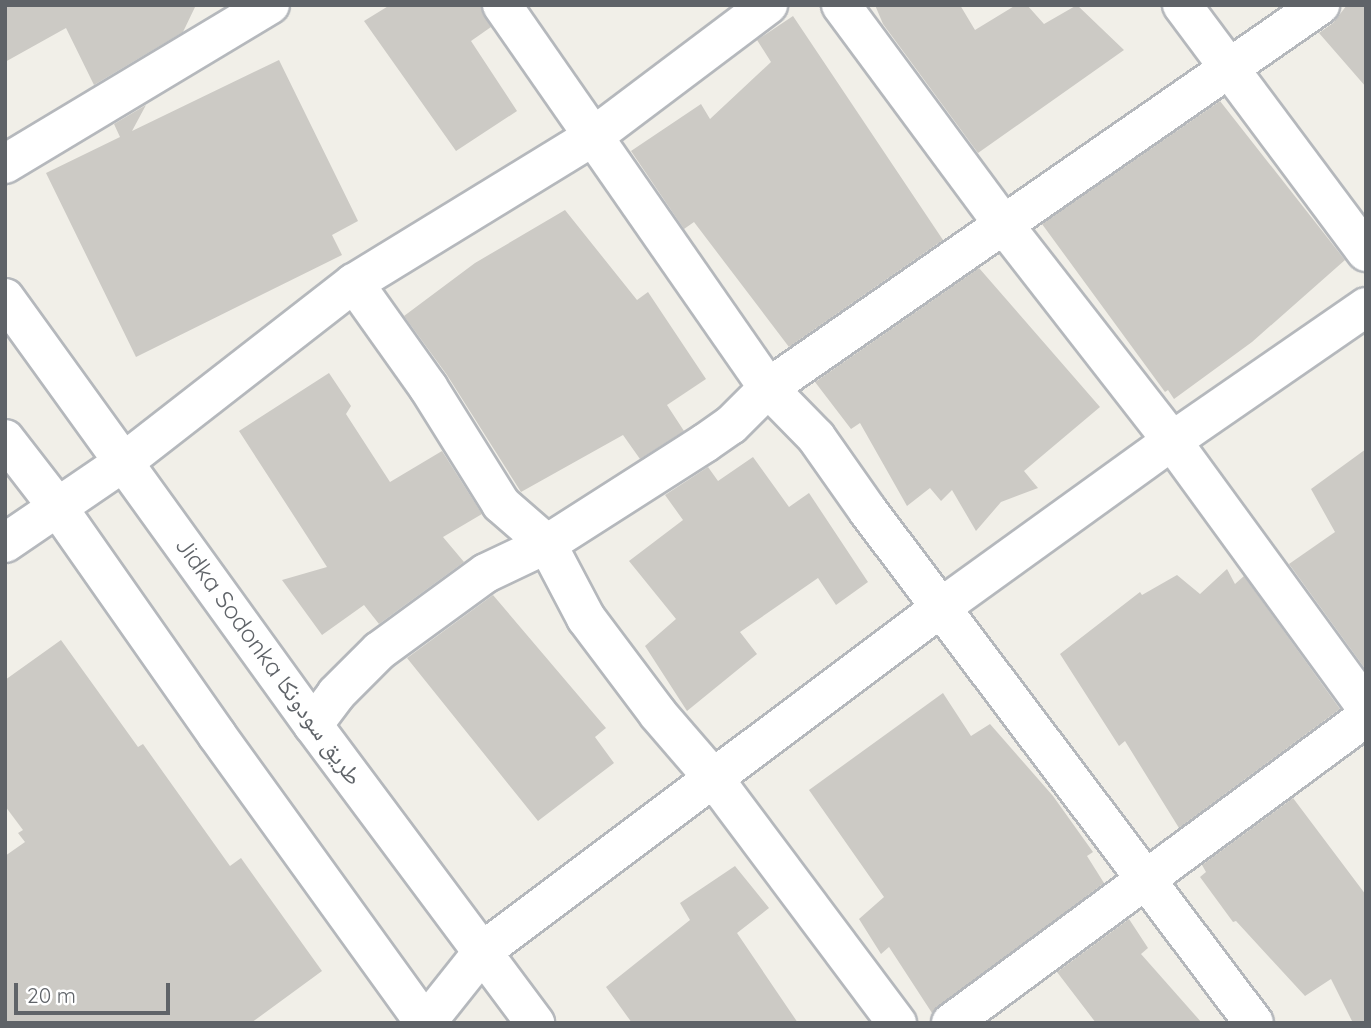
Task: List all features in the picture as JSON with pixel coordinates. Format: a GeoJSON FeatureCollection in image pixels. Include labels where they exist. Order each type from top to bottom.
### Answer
{"type":"FeatureCollection","features":[{"type":"Feature","properties":{"kind":"street"},"geometry":{"type":"LineString","coordinates":[[5,164],[270,5]]}},
{"type":"Feature","properties":{"kind":"street"},"geometry":{"type":"LineString","coordinates":[[502,5],[768,388],[816,437],[868,511],[1254,1023]]}},
{"type":"Feature","properties":{"kind":"street"},"geometry":{"type":"LineString","coordinates":[[5,543],[56,505],[125,461],[354,283],[594,136],[768,5]]}},
{"type":"Feature","properties":{"kind":"street"},"geometry":{"type":"LineString","coordinates":[[841,5],[1004,225],[1172,441],[1366,706]]}},
{"type":"Feature","properties":{"kind":"street"},"geometry":{"type":"LineString","coordinates":[[1182,5],[1366,252]]}},
{"type":"Feature","properties":{"kind":"street"},"geometry":{"type":"LineString","coordinates":[[313,725],[336,694],[379,651],[486,573],[547,544],[731,425],[768,388],[1232,69],[1320,5]]}},
{"type":"Feature","properties":{"kind":"street"},"geometry":{"type":"LineString","coordinates":[[354,283],[428,387],[501,504],[547,544],[586,618],[658,713],[715,780],[897,1023]]}},
{"type":"Feature","properties":{"kind":"street","name":"Jidka Sodonka طريق سودونكا"},"geometry":{"type":"LineString","coordinates":[[5,298],[313,725],[484,950],[536,1023]]}},
{"type":"Feature","properties":{"kind":"street"},"geometry":{"type":"LineString","coordinates":[[5,439],[56,505],[217,735],[426,1023],[484,950],[943,607],[1172,441],[1366,307]]}},
{"type":"Feature","properties":{"kind":"street"},"geometry":{"type":"LineString","coordinates":[[951,1023],[1366,717]]}},
{"type":"Feature","properties":{"kind":"building"},"geometry":{"type":"Polygon","coordinates":[[[5,5],[196,5],[183,32],[94,85],[66,28],[5,62],[5,5]]]}},
{"type":"Feature","properties":{"kind":"building"},"geometry":{"type":"Polygon","coordinates":[[[390,5],[480,5],[491,27],[471,41],[517,111],[456,151],[364,21],[390,5]]]}},
{"type":"Feature","properties":{"kind":"building"},"geometry":{"type":"Polygon","coordinates":[[[875,5],[960,5],[975,30],[1016,5],[1027,5],[1044,24],[1077,5],[1124,50],[978,153],[883,24],[875,5]]]}},
{"type":"Feature","properties":{"kind":"building"},"geometry":{"type":"Polygon","coordinates":[[[1347,5],[1366,5],[1366,87],[1319,33],[1333,23],[1347,5]]]}},
{"type":"Feature","properties":{"kind":"building"},"geometry":{"type":"Polygon","coordinates":[[[793,16],[943,240],[789,347],[694,222],[684,229],[631,151],[701,104],[710,119],[771,62],[757,40],[793,16]]]}},
{"type":"Feature","properties":{"kind":"building"},"geometry":{"type":"Polygon","coordinates":[[[279,60],[358,221],[332,235],[342,255],[136,357],[46,173],[120,137],[114,124],[146,105],[132,131],[279,60]]]}},
{"type":"Feature","properties":{"kind":"building"},"geometry":{"type":"Polygon","coordinates":[[[1220,101],[1345,260],[1252,342],[1174,399],[1168,390],[1165,392],[1042,224],[1220,101]]]}},
{"type":"Feature","properties":{"kind":"building"},"geometry":{"type":"Polygon","coordinates":[[[565,210],[637,300],[648,292],[706,379],[667,405],[684,431],[640,459],[623,435],[521,492],[447,375],[404,316],[475,263],[565,210]]]}},
{"type":"Feature","properties":{"kind":"building"},"geometry":{"type":"Polygon","coordinates":[[[979,268],[1100,407],[1024,471],[1038,488],[1001,502],[976,531],[952,490],[941,501],[930,488],[907,506],[860,423],[851,429],[815,382],[979,268]]]}},
{"type":"Feature","properties":{"kind":"building"},"geometry":{"type":"Polygon","coordinates":[[[329,373],[351,406],[346,414],[390,482],[442,451],[482,514],[443,537],[464,562],[379,624],[364,605],[322,635],[282,580],[327,567],[239,431],[329,373]]]}},
{"type":"Feature","properties":{"kind":"building"},"geometry":{"type":"Polygon","coordinates":[[[1366,449],[1366,670],[1289,564],[1335,532],[1311,489],[1366,449]]]}},
{"type":"Feature","properties":{"kind":"building"},"geometry":{"type":"Polygon","coordinates":[[[753,457],[789,507],[809,493],[868,582],[836,605],[818,578],[740,632],[757,654],[687,711],[645,646],[676,619],[629,561],[683,520],[665,495],[708,467],[718,481],[753,457]]]}},
{"type":"Feature","properties":{"kind":"building"},"geometry":{"type":"Polygon","coordinates":[[[1227,569],[1235,584],[1244,576],[1340,709],[1179,828],[1125,741],[1119,746],[1060,654],[1140,592],[1142,595],[1177,575],[1200,594],[1227,569]]]}},
{"type":"Feature","properties":{"kind":"building"},"geometry":{"type":"Polygon","coordinates":[[[493,595],[606,728],[595,737],[614,763],[538,821],[407,658],[493,595]]]}},
{"type":"Feature","properties":{"kind":"building"},"geometry":{"type":"Polygon","coordinates":[[[61,640],[138,747],[143,744],[230,866],[241,858],[322,971],[251,1023],[5,1023],[5,856],[25,842],[18,833],[23,830],[5,806],[5,680],[61,640]]]}},
{"type":"Feature","properties":{"kind":"building"},"geometry":{"type":"Polygon","coordinates":[[[943,693],[971,736],[990,724],[1053,796],[1093,852],[1087,856],[1104,883],[932,1013],[889,947],[881,954],[859,919],[884,897],[809,790],[943,693]]]}},
{"type":"Feature","properties":{"kind":"building"},"geometry":{"type":"Polygon","coordinates":[[[1293,798],[1366,895],[1366,1023],[1353,1023],[1331,979],[1305,996],[1236,921],[1233,922],[1200,877],[1206,872],[1202,865],[1293,798]]]}},
{"type":"Feature","properties":{"kind":"building"},"geometry":{"type":"Polygon","coordinates":[[[735,866],[769,908],[737,933],[798,1023],[632,1023],[606,987],[690,920],[680,903],[735,866]]]}},
{"type":"Feature","properties":{"kind":"building"},"geometry":{"type":"Polygon","coordinates":[[[1129,919],[1148,948],[1141,954],[1202,1023],[1096,1023],[1057,972],[1129,919]]]}}]}
